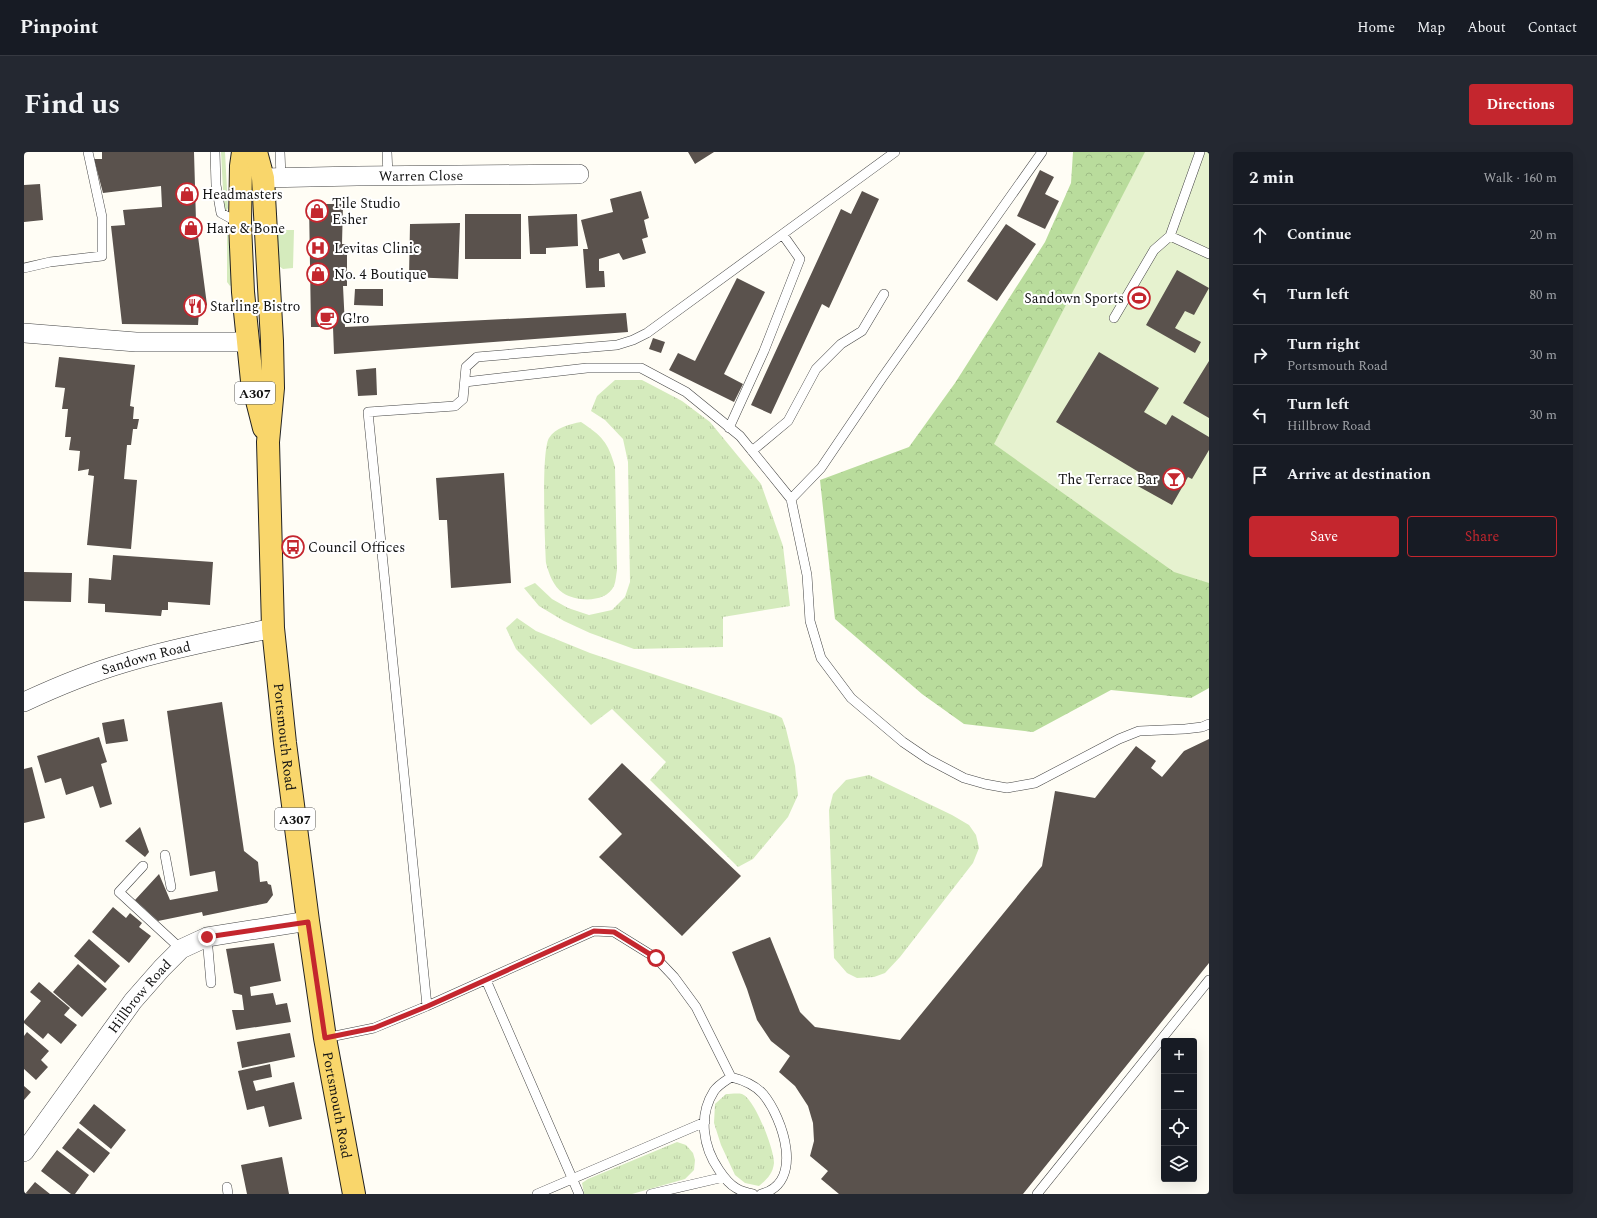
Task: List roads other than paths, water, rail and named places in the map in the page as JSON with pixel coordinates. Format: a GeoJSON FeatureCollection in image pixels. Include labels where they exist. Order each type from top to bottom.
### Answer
{"type":"FeatureCollection","features":[{"type":"Feature","properties":{"kind":"main road","name":"A307"},"geometry":{"type":"LineString","coordinates":[[243,152],[241,166],[240,224],[247,342]]}},
{"type":"Feature","properties":{"kind":"main road","name":"A307"},"geometry":{"type":"LineString","coordinates":[[256,152],[272,178],[272,341]]}},
{"type":"Feature","properties":{"kind":"main road"},"geometry":{"type":"LineString","coordinates":[[247,342],[272,341]]}},
{"type":"Feature","properties":{"kind":"main road","name":"Portsmouth Road"},"geometry":{"type":"LineString","coordinates":[[272,341],[273,388],[268,442],[273,628],[284,743],[325,1038],[354,1194]]}},
{"type":"Feature","properties":{"kind":"main road","name":"Portsmouth Road"},"geometry":{"type":"LineString","coordinates":[[247,342],[252,381],[268,442]]}},
{"type":"Feature","properties":{"kind":"street","name":"Warren Close"},"geometry":{"type":"LineString","coordinates":[[272,178],[579,174]]}},
{"type":"Feature","properties":{"kind":"street"},"geometry":{"type":"LineString","coordinates":[[24,333],[136,342],[247,342]]}},
{"type":"Feature","properties":{"kind":"street","name":"Sandown Road"},"geometry":{"type":"LineString","coordinates":[[24,702],[58,686],[124,663],[194,645],[273,628]]}},
{"type":"Feature","properties":{"kind":"street","name":"Hillbrow Road"},"geometry":{"type":"LineString","coordinates":[[24,1152],[134,1001],[162,968],[181,949],[207,937],[308,922]]}},
{"type":"Feature","properties":{"kind":"lane"},"geometry":{"type":"LineString","coordinates":[[24,268],[50,262],[102,256],[102,217],[88,152]]}},
{"type":"Feature","properties":{"kind":"lane"},"geometry":{"type":"LineString","coordinates":[[215,152],[216,185],[220,213],[240,224]]}},
{"type":"Feature","properties":{"kind":"lane"},"geometry":{"type":"LineString","coordinates":[[272,178],[280,152]]}},
{"type":"Feature","properties":{"kind":"lane"},"geometry":{"type":"LineString","coordinates":[[387,152],[388,176]]}},
{"type":"Feature","properties":{"kind":"lane"},"geometry":{"type":"LineString","coordinates":[[428,1006],[368,412],[455,406],[463,399],[466,368],[478,356],[617,345],[633,340],[647,333],[895,152]]}},
{"type":"Feature","properties":{"kind":"lane"},"geometry":{"type":"LineString","coordinates":[[791,499],[821,468],[882,378],[1042,152]]}},
{"type":"Feature","properties":{"kind":"lane"},"geometry":{"type":"LineString","coordinates":[[1114,318],[1154,250],[1170,236],[1200,152]]}},
{"type":"Feature","properties":{"kind":"lane"},"geometry":{"type":"LineString","coordinates":[[729,428],[764,351],[800,259],[783,235]]}},
{"type":"Feature","properties":{"kind":"lane"},"geometry":{"type":"LineString","coordinates":[[1170,236],[1209,254]]}},
{"type":"Feature","properties":{"kind":"lane"},"geometry":{"type":"LineString","coordinates":[[752,451],[788,421],[816,369],[840,344],[862,331],[884,294]]}},
{"type":"Feature","properties":{"kind":"lane"},"geometry":{"type":"LineString","coordinates":[[465,382],[587,368],[641,368],[686,392],[740,436],[791,499],[807,575],[810,621],[821,658],[851,698],[903,742],[935,763],[964,778],[1007,788],[1035,783],[1119,739],[1139,731],[1185,729],[1202,727],[1209,724]]}},
{"type":"Feature","properties":{"kind":"lane"},"geometry":{"type":"LineString","coordinates":[[165,856],[171,887]]}},
{"type":"Feature","properties":{"kind":"lane"},"geometry":{"type":"LineString","coordinates":[[142,866],[119,892],[181,949]]}},
{"type":"Feature","properties":{"kind":"lane"},"geometry":{"type":"LineString","coordinates":[[325,1038],[374,1028],[428,1006],[594,931],[614,932],[656,958],[674,977],[696,1007],[731,1077]]}},
{"type":"Feature","properties":{"kind":"lane"},"geometry":{"type":"LineString","coordinates":[[207,937],[211,983]]}},
{"type":"Feature","properties":{"kind":"lane"},"geometry":{"type":"LineString","coordinates":[[486,980],[579,1194]]}},
{"type":"Feature","properties":{"kind":"lane"},"geometry":{"type":"LineString","coordinates":[[1037,1194],[1209,980]]}},
{"type":"Feature","properties":{"kind":"lane"},"geometry":{"type":"LineString","coordinates":[[731,1077],[715,1089],[709,1100],[704,1129],[707,1147],[714,1162],[724,1177],[735,1188],[753,1194]]}},
{"type":"Feature","properties":{"kind":"lane"},"geometry":{"type":"LineString","coordinates":[[731,1077],[748,1081],[762,1093],[772,1107],[785,1136],[787,1155],[785,1172],[779,1183],[767,1193]]}},
{"type":"Feature","properties":{"kind":"lane"},"geometry":{"type":"LineString","coordinates":[[537,1194],[705,1122]]}},
{"type":"Feature","properties":{"kind":"lane"},"geometry":{"type":"LineString","coordinates":[[651,1194],[724,1177]]}},
{"type":"Feature","properties":{"kind":"place","name":"Headmasters"},"geometry":{"type":"Point","coordinates":[187,194]}},
{"type":"Feature","properties":{"kind":"place","name":"Tile Studio Esher"},"geometry":{"type":"Point","coordinates":[317,211]}},
{"type":"Feature","properties":{"kind":"place","name":"Hare & Bone"},"geometry":{"type":"Point","coordinates":[191,228]}},
{"type":"Feature","properties":{"kind":"place","name":"Levitas Clinic"},"geometry":{"type":"Point","coordinates":[318,248]}},
{"type":"Feature","properties":{"kind":"place","name":"No. 4 Boutique"},"geometry":{"type":"Point","coordinates":[318,274]}},
{"type":"Feature","properties":{"kind":"place","name":"Sandown Sports"},"geometry":{"type":"Point","coordinates":[1139,298]}},
{"type":"Feature","properties":{"kind":"place","name":"Starling Bistro"},"geometry":{"type":"Point","coordinates":[195,306]}},
{"type":"Feature","properties":{"kind":"place","name":"G!ro"},"geometry":{"type":"Point","coordinates":[327,318]}},
{"type":"Feature","properties":{"kind":"place","name":"The Terrace Bar"},"geometry":{"type":"Point","coordinates":[1174,479]}},
{"type":"Feature","properties":{"kind":"place","name":"Council Offices"},"geometry":{"type":"Point","coordinates":[293,547]}}]}
